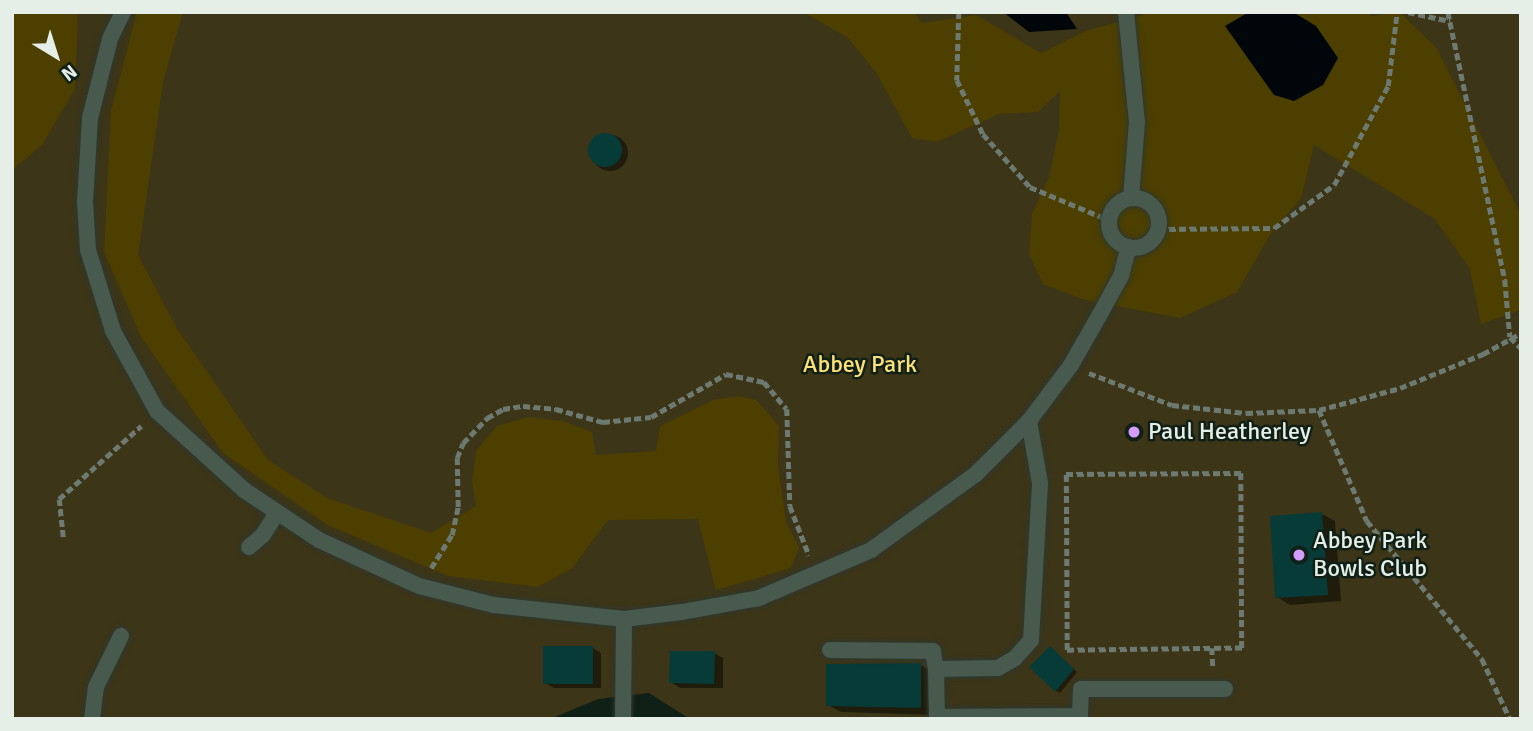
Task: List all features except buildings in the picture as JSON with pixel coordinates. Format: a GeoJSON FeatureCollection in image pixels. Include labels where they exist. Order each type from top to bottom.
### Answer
{"type":"FeatureCollection","features":[{"type":"Feature","properties":{"kind":"lane"},"geometry":{"type":"LineString","coordinates":[[123,12],[110,39],[90,118],[85,202],[88,250],[113,331],[158,411],[195,449],[276,514],[354,558],[419,586],[544,613],[624,619],[759,598],[821,574],[871,550],[927,513],[976,474],[1029,421],[1071,365],[1121,276],[1129,247]]}},
{"type":"Feature","properties":{"kind":"lane"},"geometry":{"type":"LineString","coordinates":[[1126,12],[1137,122],[1131,198]]}},
{"type":"Feature","properties":{"kind":"lane"},"geometry":{"type":"LineString","coordinates":[[1131,198],[1153,206],[1158,229],[1144,245],[1129,247],[1112,234],[1109,220],[1116,205],[1131,198]]}},
{"type":"Feature","properties":{"kind":"lane"},"geometry":{"type":"LineString","coordinates":[[936,669],[998,668],[1015,658],[1031,640],[1040,483],[1029,421]]}},
{"type":"Feature","properties":{"kind":"lane"},"geometry":{"type":"LineString","coordinates":[[249,547],[263,535],[276,514]]}},
{"type":"Feature","properties":{"kind":"lane"},"geometry":{"type":"LineString","coordinates":[[623,719],[624,619]]}},
{"type":"Feature","properties":{"kind":"lane"},"geometry":{"type":"LineString","coordinates":[[92,719],[96,687],[121,636]]}},
{"type":"Feature","properties":{"kind":"lane"},"geometry":{"type":"LineString","coordinates":[[830,650],[933,651],[937,718],[1080,716],[1081,690],[1225,689]]}},
{"type":"Feature","properties":{"kind":"path"},"geometry":{"type":"LineString","coordinates":[[958,12],[957,80],[983,134],[1030,187],[1109,220]]}},
{"type":"Feature","properties":{"kind":"path"},"geometry":{"type":"LineString","coordinates":[[1158,229],[1274,228],[1334,185],[1388,86],[1396,12]]}},
{"type":"Feature","properties":{"kind":"path"},"geometry":{"type":"LineString","coordinates":[[1408,12],[1451,21]]}},
{"type":"Feature","properties":{"kind":"path"},"geometry":{"type":"LineString","coordinates":[[1448,12],[1505,280],[1510,337],[1521,348]]}},
{"type":"Feature","properties":{"kind":"path"},"geometry":{"type":"LineString","coordinates":[[1071,365],[1172,405],[1246,414],[1319,410],[1400,388],[1483,354],[1521,333]]}},
{"type":"Feature","properties":{"kind":"path"},"geometry":{"type":"LineString","coordinates":[[419,586],[452,535],[458,507],[457,458],[463,443],[487,418],[503,409],[523,406],[556,409],[603,422],[651,417],[726,374],[764,382],[787,409],[790,506],[796,528],[821,574]]}},
{"type":"Feature","properties":{"kind":"path"},"geometry":{"type":"LineString","coordinates":[[1319,410],[1367,522],[1482,659],[1510,719]]}},
{"type":"Feature","properties":{"kind":"path"},"geometry":{"type":"LineString","coordinates":[[63,537],[59,499],[158,411]]}},
{"type":"Feature","properties":{"kind":"path"},"geometry":{"type":"LineString","coordinates":[[1241,473],[1242,648],[1067,650],[1066,474],[1241,473]]}},
{"type":"Feature","properties":{"kind":"green space","name":"Abbey Park"},"geometry":{"type":"Polygon","coordinates":[[[12,12],[1521,12],[1521,719],[690,719],[649,693],[598,699],[550,719],[12,719],[12,12]]]}},
{"type":"Feature","properties":{"kind":"shaded area"},"geometry":{"type":"Polygon","coordinates":[[[12,12],[78,12],[75,89],[42,145],[12,170],[12,12]]]}},
{"type":"Feature","properties":{"kind":"shaded area"},"geometry":{"type":"Polygon","coordinates":[[[137,12],[183,12],[163,82],[138,255],[176,327],[268,460],[327,498],[431,533],[476,506],[472,482],[476,451],[497,426],[528,417],[563,421],[592,432],[596,455],[656,451],[660,426],[713,400],[738,396],[756,400],[779,426],[778,466],[786,522],[799,548],[791,568],[716,590],[698,519],[608,520],[572,568],[538,587],[448,576],[328,525],[223,453],[141,337],[104,252],[111,111],[137,12]]]}},
{"type":"Feature","properties":{"kind":"shaded area"},"geometry":{"type":"Polygon","coordinates":[[[803,12],[914,12],[922,23],[976,15],[1041,53],[1086,31],[1153,12],[1370,12],[1371,16],[1399,12],[1436,47],[1521,215],[1521,310],[1481,324],[1470,269],[1435,219],[1314,145],[1301,199],[1274,228],[1237,292],[1180,318],[1085,300],[1043,284],[1029,254],[1032,214],[1049,177],[1059,131],[1060,91],[1038,112],[999,114],[937,142],[912,138],[876,72],[847,37],[803,12]]]}},
{"type":"Feature","properties":{"kind":"shaded area"},"geometry":{"type":"Polygon","coordinates":[[[1003,12],[1066,12],[1077,29],[1029,32],[1003,12]]]}},
{"type":"Feature","properties":{"kind":"shaded area"},"geometry":{"type":"Polygon","coordinates":[[[1249,12],[1293,12],[1316,26],[1338,58],[1323,85],[1294,101],[1274,95],[1225,26],[1249,12]]]}},
{"type":"Feature","properties":{"kind":"place","name":"Paul Heatherley"},"geometry":{"type":"Point","coordinates":[1134,432]}},
{"type":"Feature","properties":{"kind":"place","name":"Abbey Park Bowls Club"},"geometry":{"type":"Point","coordinates":[1299,555]}}]}
